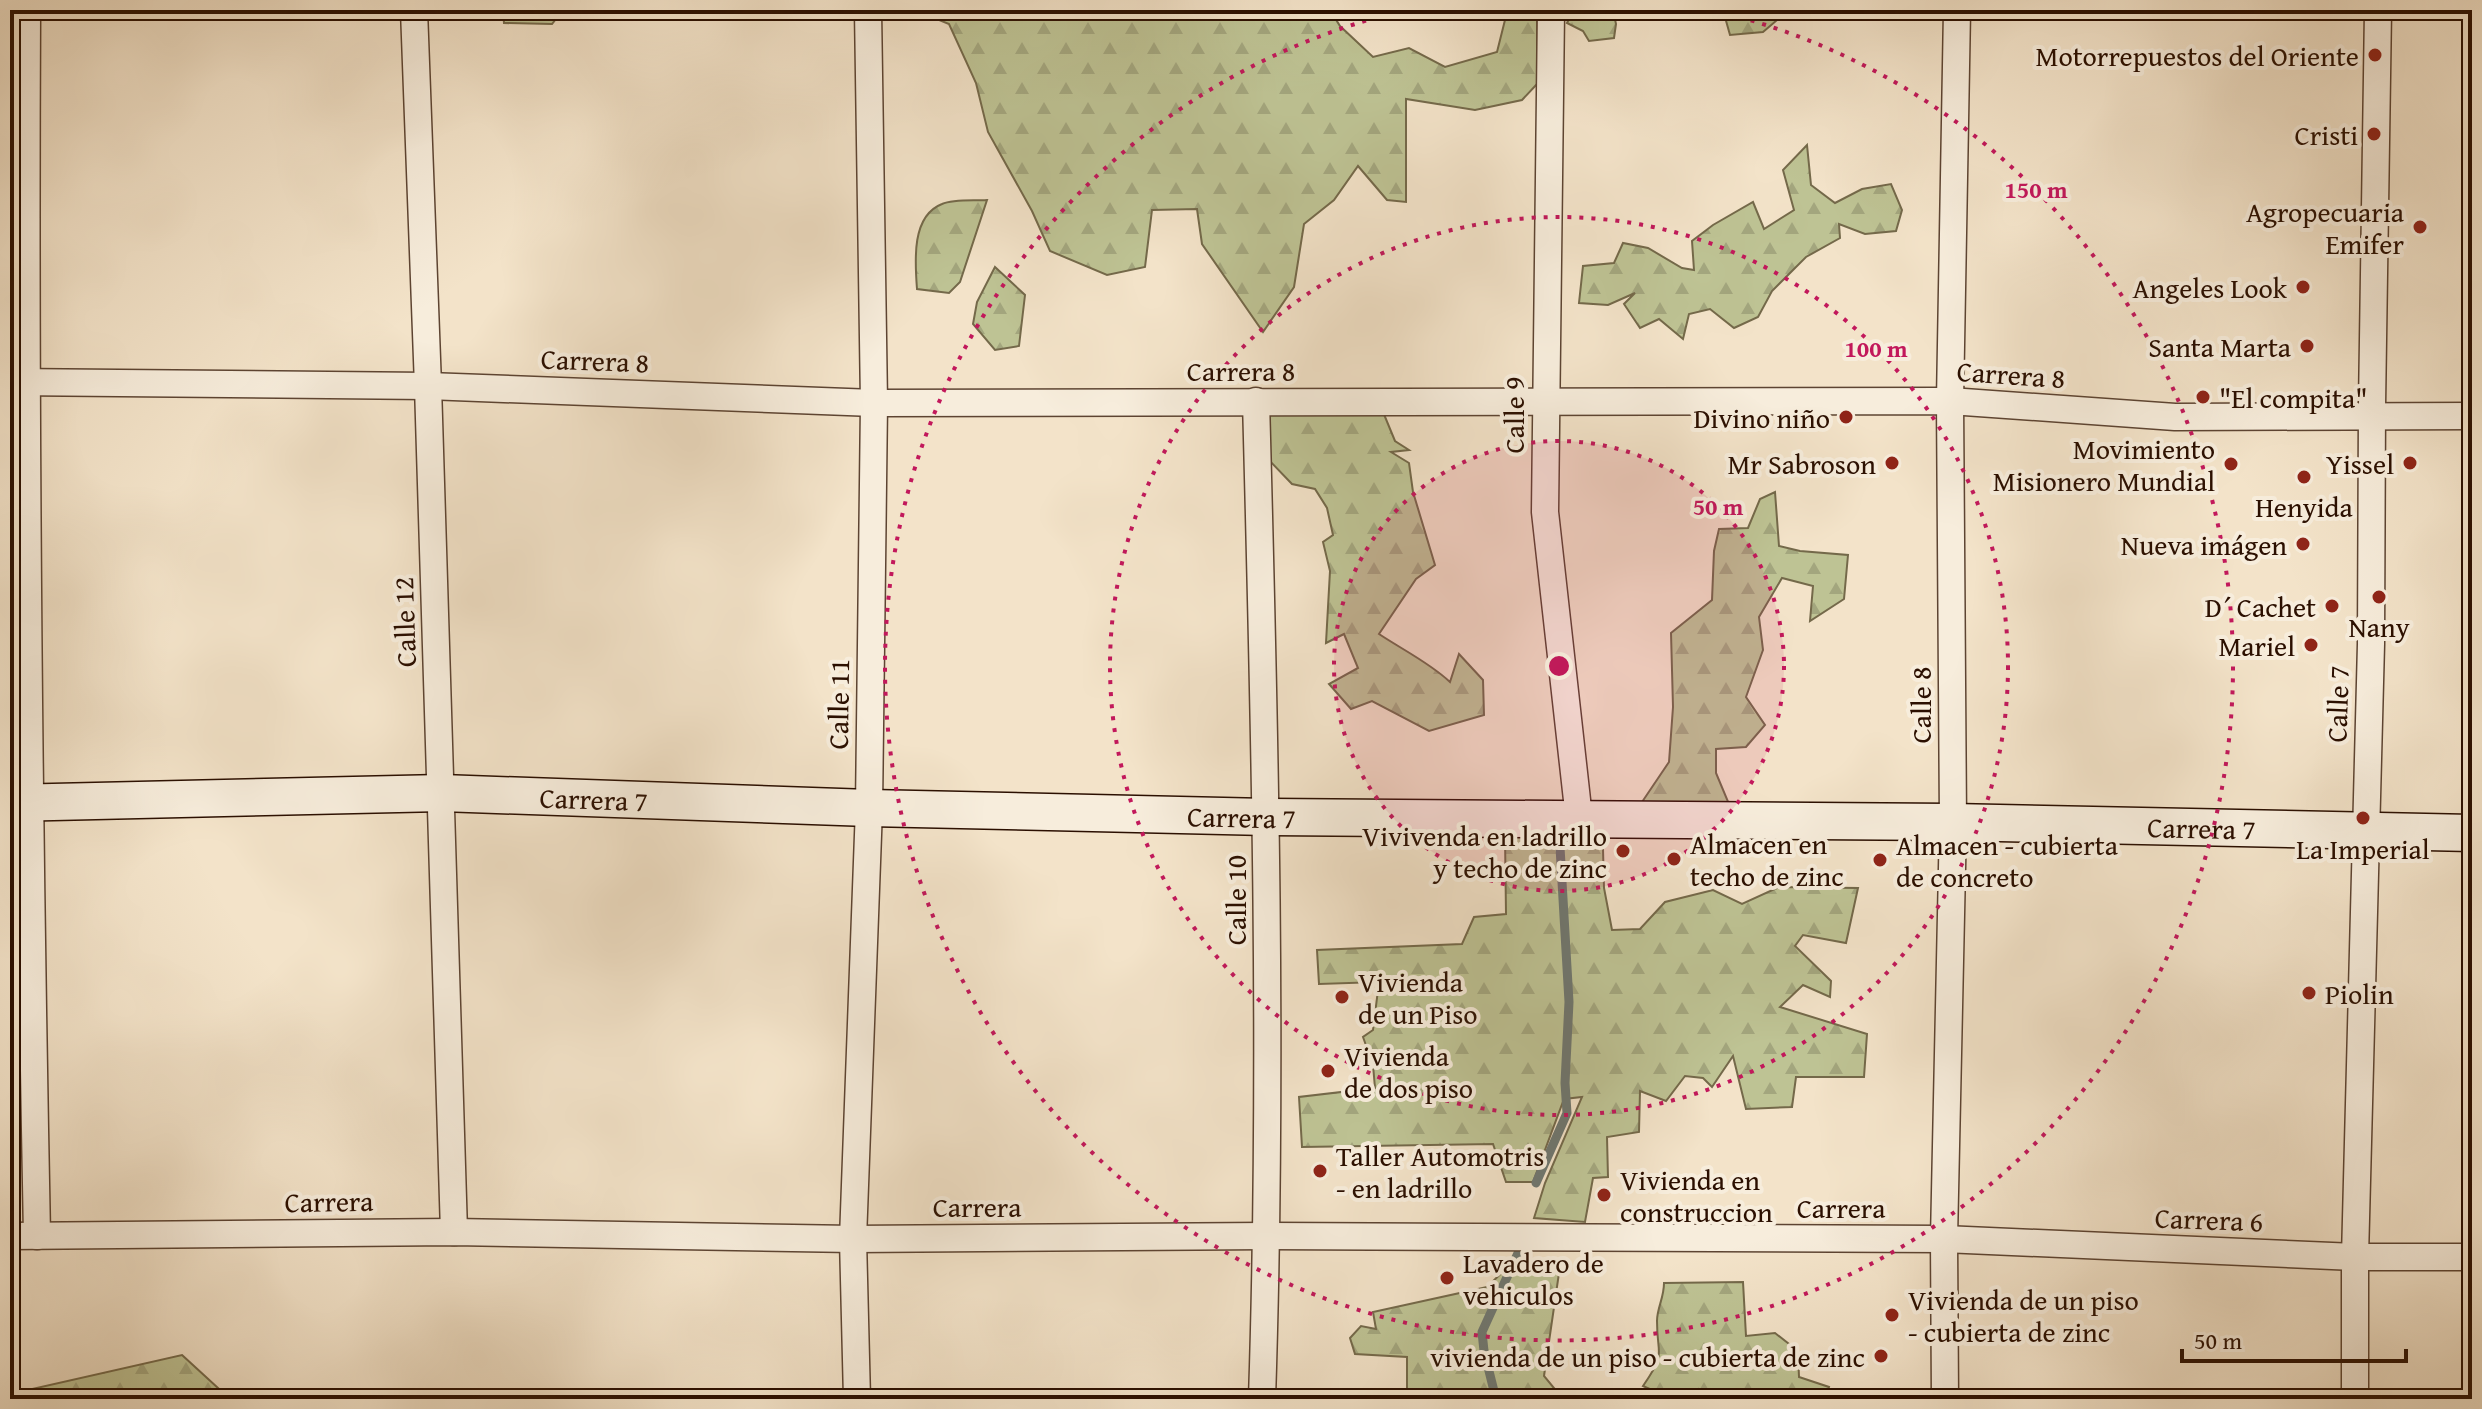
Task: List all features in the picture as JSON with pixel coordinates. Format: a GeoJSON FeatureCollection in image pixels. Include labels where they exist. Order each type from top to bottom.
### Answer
{"type":"FeatureCollection","features":[{"type":"Feature","properties":{"kind":"street"},"geometry":{"type":"LineString","coordinates":[[27,10],[18,381],[19,803],[37,1236]]}},
{"type":"Feature","properties":{"kind":"street","name":"Calle 12"},"geometry":{"type":"LineString","coordinates":[[414,10],[454,1232]]}},
{"type":"Feature","properties":{"kind":"street","name":"Calle 11"},"geometry":{"type":"LineString","coordinates":[[857,1399],[853,1239],[869,808],[874,403],[868,10]]}},
{"type":"Feature","properties":{"kind":"street","name":"Calle 9"},"geometry":{"type":"LineString","coordinates":[[1551,10],[1545,512],[1576,818]]}},
{"type":"Feature","properties":{"kind":"street","name":"Calle 8"},"geometry":{"type":"LineString","coordinates":[[1945,1399],[1944,1239],[1953,822],[1950,401],[1957,10]]}},
{"type":"Feature","properties":{"kind":"street","name":"Calle 7"},"geometry":{"type":"LineString","coordinates":[[2355,1399],[2355,1257],[2371,644],[2378,10]]}},
{"type":"Feature","properties":{"kind":"street","name":"Carrera 8"},"geometry":{"type":"LineString","coordinates":[[18,381],[428,386],[874,403],[1950,401],[2175,417],[2472,416]]}},
{"type":"Feature","properties":{"kind":"street","name":"Calle 10"},"geometry":{"type":"LineString","coordinates":[[1256,401],[1267,817],[1267,1236],[1262,1399]]}},
{"type":"Feature","properties":{"kind":"street","name":"Carrera 7"},"geometry":{"type":"LineString","coordinates":[[19,803],[442,793],[869,808],[1267,817],[1953,822],[2472,833]]}},
{"type":"Feature","properties":{"kind":"street","name":"Carrera"},"geometry":{"type":"LineString","coordinates":[[10,1236],[454,1232],[853,1239],[1267,1236],[1944,1239]]}},
{"type":"Feature","properties":{"kind":"street","name":"Carrera 6"},"geometry":{"type":"LineString","coordinates":[[1944,1239],[2355,1257],[2472,1257]]}},
{"type":"Feature","properties":{"kind":"green space"},"geometry":{"type":"Polygon","coordinates":[[[503,10],[563,10],[552,24],[504,23],[503,10]]]}},
{"type":"Feature","properties":{"kind":"green space"},"geometry":{"type":"Polygon","coordinates":[[[915,10],[1330,10],[1340,26],[1373,57],[1409,48],[1445,67],[1497,52],[1505,20],[1537,10],[1537,84],[1522,100],[1475,110],[1406,99],[1406,202],[1387,200],[1358,166],[1334,200],[1304,224],[1294,287],[1263,332],[1202,244],[1197,209],[1152,210],[1145,267],[1107,275],[1050,251],[1032,211],[988,132],[976,83],[949,24],[915,10]]]}},
{"type":"Feature","properties":{"kind":"green space"},"geometry":{"type":"Polygon","coordinates":[[[1573,10],[1613,10],[1616,24],[1614,38],[1589,41],[1583,31],[1567,23],[1573,10]]]}},
{"type":"Feature","properties":{"kind":"green space"},"geometry":{"type":"Polygon","coordinates":[[[1723,10],[1781,10],[1783,15],[1763,32],[1730,35],[1723,10]]]}},
{"type":"Feature","properties":{"kind":"green space"},"geometry":{"type":"Polygon","coordinates":[[[1807,145],[1811,185],[1835,203],[1862,189],[1891,184],[1902,210],[1896,231],[1865,234],[1839,224],[1840,238],[1806,257],[1772,291],[1758,317],[1734,328],[1710,309],[1689,314],[1683,339],[1659,319],[1640,328],[1624,304],[1635,293],[1608,305],[1579,303],[1583,266],[1614,263],[1623,243],[1648,248],[1682,268],[1694,270],[1692,241],[1713,225],[1753,202],[1764,229],[1794,210],[1783,170],[1807,145]]]}},
{"type":"Feature","properties":{"kind":"green space"},"geometry":{"type":"Polygon","coordinates":[[[987,200],[960,282],[949,293],[917,289],[917,241],[920,229],[932,210],[947,202],[987,200]]]}},
{"type":"Feature","properties":{"kind":"green space"},"geometry":{"type":"Polygon","coordinates":[[[995,267],[1025,295],[1019,346],[995,350],[973,324],[977,302],[995,267]]]}},
{"type":"Feature","properties":{"kind":"green space"},"geometry":{"type":"Polygon","coordinates":[[[1265,405],[1381,407],[1395,441],[1409,450],[1391,452],[1409,463],[1413,492],[1435,565],[1416,579],[1379,634],[1450,682],[1459,654],[1483,680],[1484,715],[1429,731],[1372,701],[1351,709],[1329,684],[1358,668],[1344,634],[1326,643],[1330,571],[1323,542],[1333,535],[1327,508],[1315,489],[1292,484],[1267,458],[1265,405]]]}},
{"type":"Feature","properties":{"kind":"green space"},"geometry":{"type":"Polygon","coordinates":[[[1775,492],[1779,546],[1848,555],[1844,599],[1810,621],[1813,586],[1782,578],[1759,617],[1763,650],[1746,697],[1765,725],[1746,747],[1716,749],[1716,773],[1729,804],[1707,817],[1642,802],[1669,762],[1673,707],[1671,633],[1712,600],[1714,551],[1719,529],[1748,528],[1760,499],[1775,492]]]}},
{"type":"Feature","properties":{"kind":"green space"},"geometry":{"type":"Polygon","coordinates":[[[1505,836],[1582,836],[1603,849],[1604,888],[1612,930],[1640,929],[1665,902],[1713,890],[1742,904],[1779,887],[1858,888],[1846,943],[1803,935],[1795,946],[1831,981],[1830,997],[1803,985],[1780,1007],[1867,1034],[1864,1077],[1796,1077],[1792,1107],[1746,1109],[1733,1056],[1712,1087],[1703,1078],[1685,1076],[1666,1101],[1640,1091],[1639,1132],[1607,1137],[1608,1177],[1593,1178],[1585,1222],[1534,1218],[1545,1183],[1582,1097],[1564,1099],[1533,1182],[1506,1182],[1493,1144],[1302,1147],[1299,1097],[1375,1088],[1373,1065],[1363,1037],[1373,1030],[1379,982],[1319,984],[1317,950],[1462,944],[1474,917],[1506,914],[1505,836]]]}},
{"type":"Feature","properties":{"kind":"green space"},"geometry":{"type":"Polygon","coordinates":[[[1516,1259],[1559,1273],[1544,1376],[1563,1399],[1348,1399],[1347,1396],[1407,1396],[1407,1357],[1355,1354],[1350,1338],[1361,1326],[1376,1329],[1373,1312],[1487,1287],[1516,1259]]]}},
{"type":"Feature","properties":{"kind":"green space"},"geometry":{"type":"Polygon","coordinates":[[[1743,1282],[1746,1336],[1775,1333],[1798,1351],[1799,1377],[1829,1387],[1825,1399],[1701,1399],[1698,1389],[1672,1399],[1643,1386],[1658,1360],[1657,1316],[1664,1283],[1743,1282]]]}},
{"type":"Feature","properties":{"kind":"green space"},"geometry":{"type":"Polygon","coordinates":[[[182,1355],[230,1399],[10,1399],[10,1394],[182,1355]]]}},
{"type":"Feature","properties":{"kind":"waterway"},"geometry":{"type":"LineString","coordinates":[[1536,1183],[1567,1113],[1565,1083],[1569,1002],[1559,830]]}},
{"type":"Feature","properties":{"kind":"waterway"},"geometry":{"type":"LineString","coordinates":[[1496,1399],[1482,1332],[1518,1253]]}},
{"type":"Feature","properties":{"kind":"place","name":"Motorrepuestos del Oriente"},"geometry":{"type":"Point","coordinates":[2375,55]}},
{"type":"Feature","properties":{"kind":"place","name":"Cristi"},"geometry":{"type":"Point","coordinates":[2374,134]}},
{"type":"Feature","properties":{"kind":"place","name":"Agropecuaria Emifer"},"geometry":{"type":"Point","coordinates":[2420,227]}},
{"type":"Feature","properties":{"kind":"place","name":"Angeles Look"},"geometry":{"type":"Point","coordinates":[2303,287]}},
{"type":"Feature","properties":{"kind":"place","name":"Santa Marta"},"geometry":{"type":"Point","coordinates":[2307,346]}},
{"type":"Feature","properties":{"kind":"place","name":"\"El compita\""},"geometry":{"type":"Point","coordinates":[2203,397]}},
{"type":"Feature","properties":{"kind":"place","name":"Divino niño"},"geometry":{"type":"Point","coordinates":[1846,417]}},
{"type":"Feature","properties":{"kind":"place","name":"Mr Sabroson"},"geometry":{"type":"Point","coordinates":[1892,463]}},
{"type":"Feature","properties":{"kind":"place","name":"Yissel"},"geometry":{"type":"Point","coordinates":[2410,463]}},
{"type":"Feature","properties":{"kind":"place","name":"Movimiento Misionero Mundial"},"geometry":{"type":"Point","coordinates":[2231,464]}},
{"type":"Feature","properties":{"kind":"place","name":"Henyida"},"geometry":{"type":"Point","coordinates":[2304,477]}},
{"type":"Feature","properties":{"kind":"place","name":"Nueva imágen"},"geometry":{"type":"Point","coordinates":[2303,544]}},
{"type":"Feature","properties":{"kind":"place","name":"Nany"},"geometry":{"type":"Point","coordinates":[2379,597]}},
{"type":"Feature","properties":{"kind":"place","name":"D´ Cachet"},"geometry":{"type":"Point","coordinates":[2332,606]}},
{"type":"Feature","properties":{"kind":"place","name":"Mariel"},"geometry":{"type":"Point","coordinates":[2311,645]}},
{"type":"Feature","properties":{"kind":"place","name":"La Imperial"},"geometry":{"type":"Point","coordinates":[2363,818]}},
{"type":"Feature","properties":{"kind":"place","name":"Vivivenda en ladrillo y techo de zinc"},"geometry":{"type":"Point","coordinates":[1623,851]}},
{"type":"Feature","properties":{"kind":"place","name":"Almacen en techo de zinc"},"geometry":{"type":"Point","coordinates":[1674,859]}},
{"type":"Feature","properties":{"kind":"place","name":"Almacen - cubierta de concreto"},"geometry":{"type":"Point","coordinates":[1880,860]}},
{"type":"Feature","properties":{"kind":"place","name":"Piolin"},"geometry":{"type":"Point","coordinates":[2309,993]}},
{"type":"Feature","properties":{"kind":"place","name":"Vivienda de un Piso"},"geometry":{"type":"Point","coordinates":[1342,997]}},
{"type":"Feature","properties":{"kind":"place","name":"Vivienda de dos piso"},"geometry":{"type":"Point","coordinates":[1328,1071]}},
{"type":"Feature","properties":{"kind":"place","name":"Taller Automotris - en ladrillo"},"geometry":{"type":"Point","coordinates":[1320,1171]}},
{"type":"Feature","properties":{"kind":"place","name":"Vivienda en construccion"},"geometry":{"type":"Point","coordinates":[1604,1195]}},
{"type":"Feature","properties":{"kind":"place","name":"Lavadero de vehiculos"},"geometry":{"type":"Point","coordinates":[1447,1278]}},
{"type":"Feature","properties":{"kind":"place","name":"Vivienda de un piso - cubierta de zinc"},"geometry":{"type":"Point","coordinates":[1892,1315]}},
{"type":"Feature","properties":{"kind":"place","name":"vivienda de un piso - cubierta de zinc"},"geometry":{"type":"Point","coordinates":[1881,1356]}}]}
